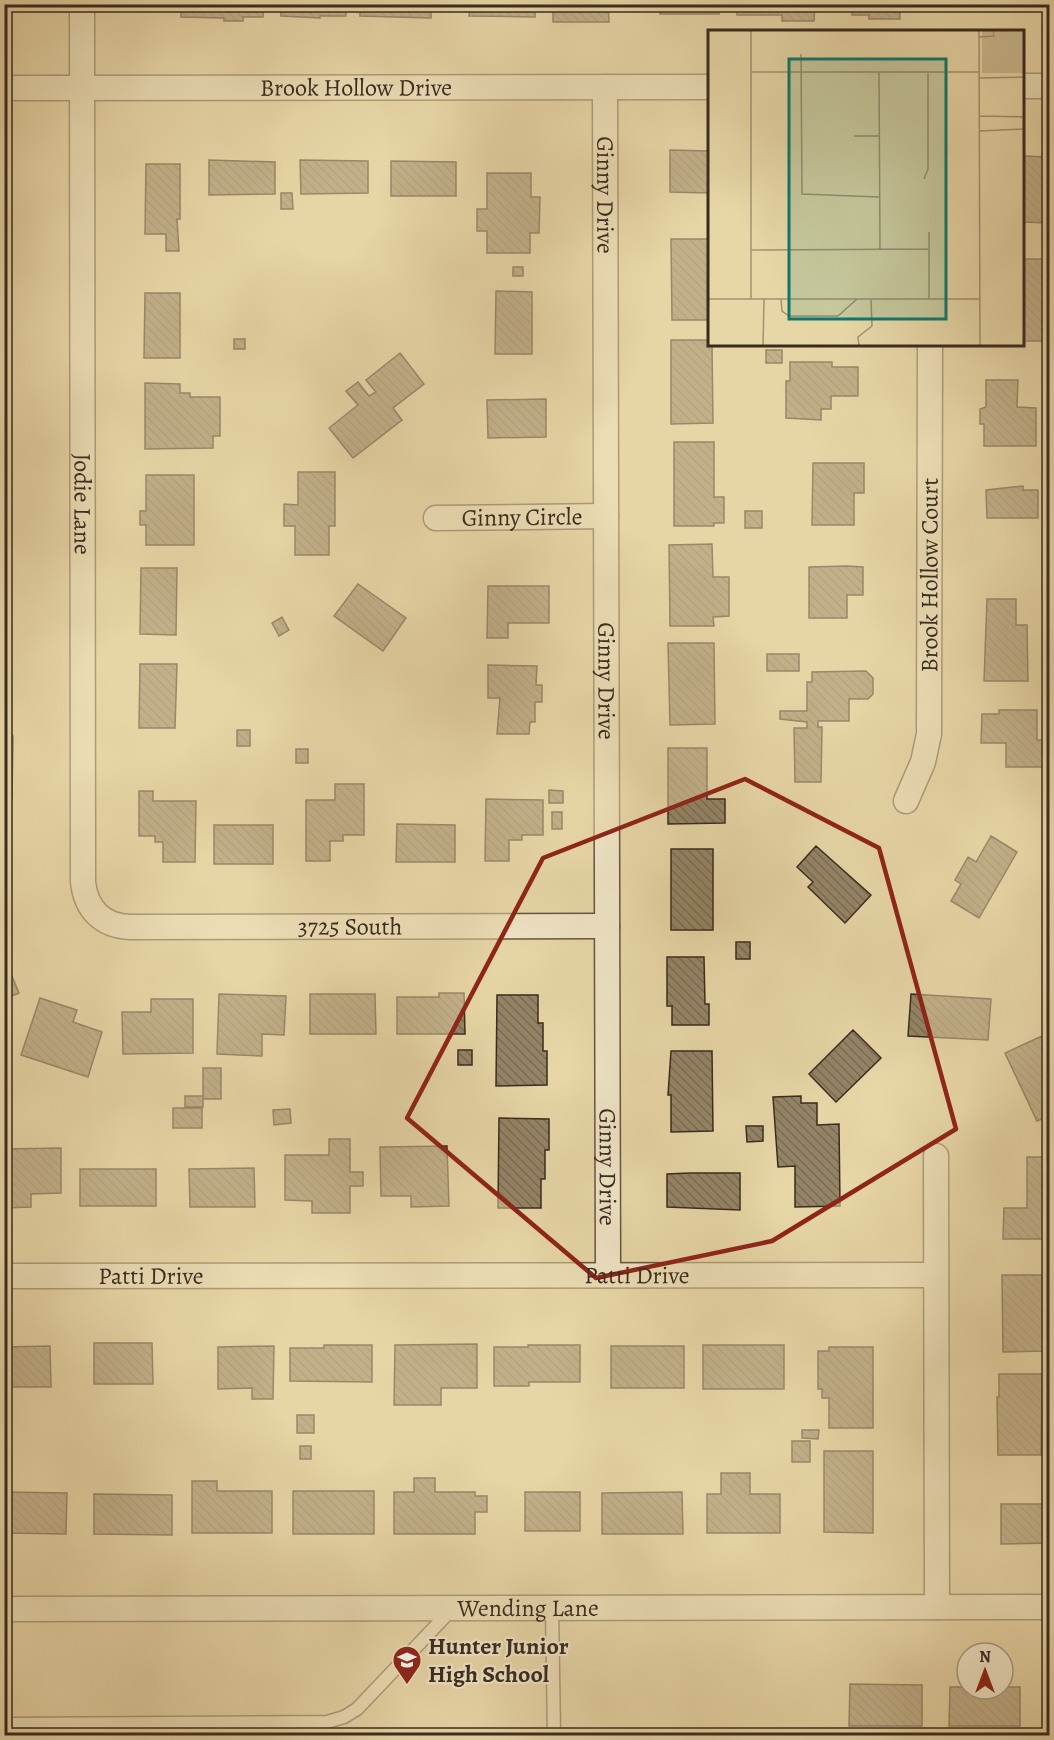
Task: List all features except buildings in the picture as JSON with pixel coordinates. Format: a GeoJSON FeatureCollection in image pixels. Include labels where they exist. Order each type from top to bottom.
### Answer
{"type":"FeatureCollection","features":[{"type":"Feature","properties":{"kind":"street","name":"Jodie Lane"},"geometry":{"type":"LineString","coordinates":[[82,4],[83,882],[86,898],[96,914]]}},
{"type":"Feature","properties":{"kind":"street"},"geometry":{"type":"LineString","coordinates":[[1024,86],[1050,86]]}},
{"type":"Feature","properties":{"kind":"street","name":"Ginny Drive"},"geometry":{"type":"LineString","coordinates":[[605,87],[608,1275]]}},
{"type":"Feature","properties":{"kind":"street","name":"Brook Hollow Drive"},"geometry":{"type":"LineString","coordinates":[[4,88],[708,87]]}},
{"type":"Feature","properties":{"kind":"street","name":"Brook Hollow Court"},"geometry":{"type":"LineString","coordinates":[[906,801],[923,762],[929,734],[930,346]]}},
{"type":"Feature","properties":{"kind":"street","name":"Ginny Circle"},"geometry":{"type":"LineString","coordinates":[[436,518],[606,516]]}},
{"type":"Feature","properties":{"kind":"street","name":"3725 South"},"geometry":{"type":"LineString","coordinates":[[96,914],[111,924],[130,927],[607,926]]}},
{"type":"Feature","properties":{"kind":"street"},"geometry":{"type":"LineString","coordinates":[[936,1156],[937,1607]]}},
{"type":"Feature","properties":{"kind":"street","name":"Patti Drive"},"geometry":{"type":"LineString","coordinates":[[4,1276],[936,1275]]}},
{"type":"Feature","properties":{"kind":"street","name":"Wending Lane"},"geometry":{"type":"LineString","coordinates":[[4,1609],[1050,1607]]}},
{"type":"Feature","properties":{"kind":"lane"},"geometry":{"type":"LineString","coordinates":[[4,1724],[327,1722],[344,1717],[357,1709],[453,1608]]}},
{"type":"Feature","properties":{"kind":"lane"},"geometry":{"type":"LineString","coordinates":[[552,1608],[554,1736]]}},
{"type":"Feature","properties":{"kind":"highlighted area"},"geometry":{"type":"Polygon","coordinates":[[[745,779],[879,848],[956,1129],[772,1241],[596,1278],[407,1118],[543,858],[745,779]]]}},
{"type":"Feature","properties":{"kind":"place","name":"Hunter Junior High School"},"geometry":{"type":"Point","coordinates":[407,1686]}}]}
